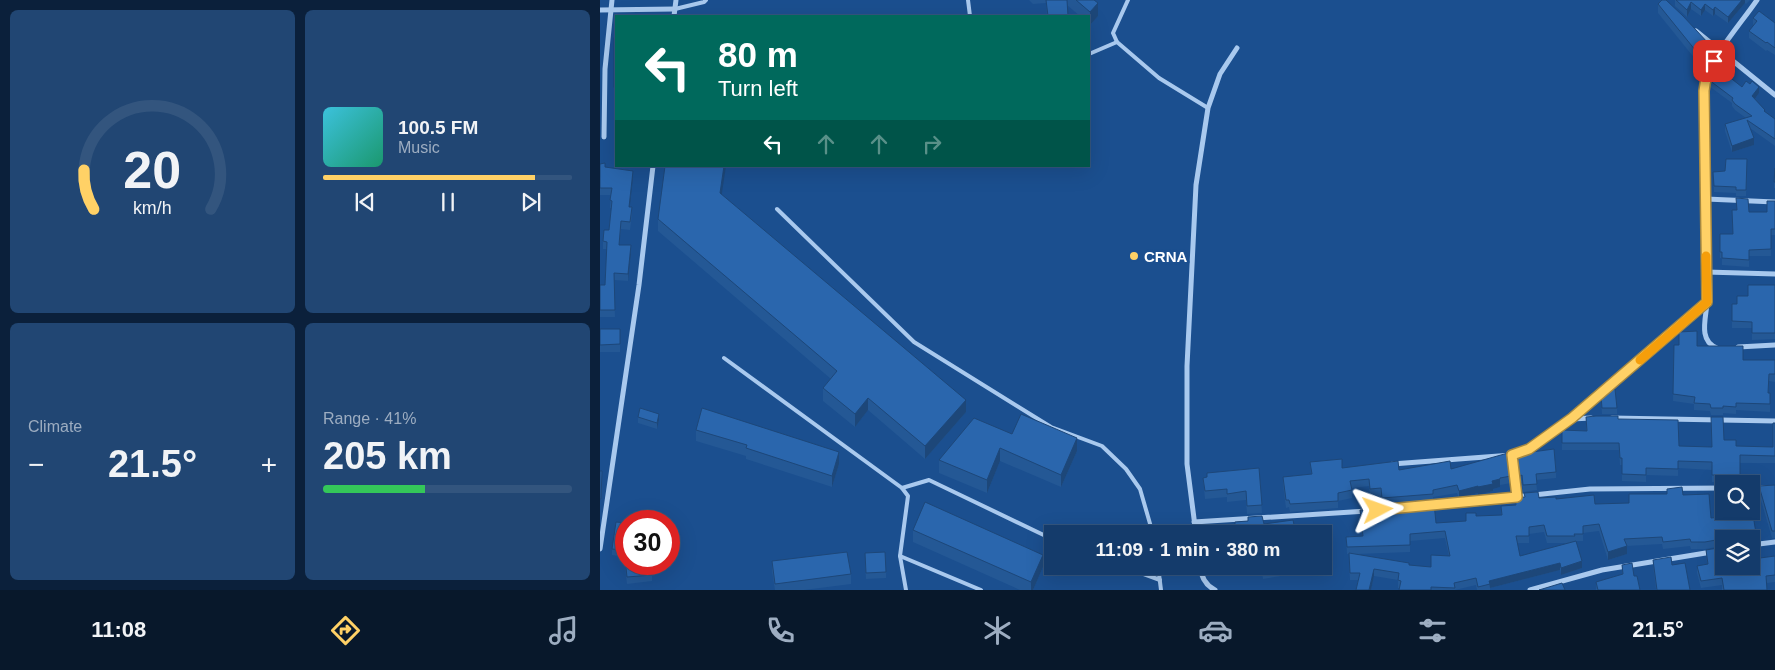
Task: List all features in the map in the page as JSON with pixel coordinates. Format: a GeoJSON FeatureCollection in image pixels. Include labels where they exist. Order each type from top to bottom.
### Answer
{"type":"FeatureCollection","features":[{"type":"Feature","properties":{"kind":"street"},"geometry":{"type":"LineString","coordinates":[[604,137],[606,68],[612,0]]}},
{"type":"Feature","properties":{"kind":"street"},"geometry":{"type":"LineString","coordinates":[[674,15],[676,0]]}},
{"type":"Feature","properties":{"kind":"street"},"geometry":{"type":"LineString","coordinates":[[1721,348],[1714,347],[1705,339],[1704,333],[1707,302],[1705,81],[1709,70],[1720,52],[1757,0]]}},
{"type":"Feature","properties":{"kind":"street"},"geometry":{"type":"LineString","coordinates":[[600,10],[674,9]]}},
{"type":"Feature","properties":{"kind":"street"},"geometry":{"type":"LineString","coordinates":[[1693,28],[1720,52],[1775,95]]}},
{"type":"Feature","properties":{"kind":"street"},"geometry":{"type":"LineString","coordinates":[[1194,525],[1187,464],[1187,366],[1196,184],[1208,108],[1220,74],[1238,48]]}},
{"type":"Feature","properties":{"kind":"street"},"geometry":{"type":"LineString","coordinates":[[600,549],[640,285],[653,167]]}},
{"type":"Feature","properties":{"kind":"street"},"geometry":{"type":"LineString","coordinates":[[1706,199],[1775,202]]}},
{"type":"Feature","properties":{"kind":"street"},"geometry":{"type":"LineString","coordinates":[[1706,272],[1775,274]]}},
{"type":"Feature","properties":{"kind":"street"},"geometry":{"type":"LineString","coordinates":[[1389,464],[1512,455],[1529,449],[1572,418],[1707,302]]}},
{"type":"Feature","properties":{"kind":"street"},"geometry":{"type":"LineString","coordinates":[[1730,348],[1775,345]]}},
{"type":"Feature","properties":{"kind":"street"},"geometry":{"type":"LineString","coordinates":[[1572,418],[1599,418]]}},
{"type":"Feature","properties":{"kind":"street"},"geometry":{"type":"LineString","coordinates":[[1608,418],[1775,421]]}},
{"type":"Feature","properties":{"kind":"street"},"geometry":{"type":"LineString","coordinates":[[1512,455],[1517,497]]}},
{"type":"Feature","properties":{"kind":"street"},"geometry":{"type":"LineString","coordinates":[[1425,507],[1590,489],[1715,488]]}},
{"type":"Feature","properties":{"kind":"street"},"geometry":{"type":"LineString","coordinates":[[1760,488],[1775,488]]}},
{"type":"Feature","properties":{"kind":"street"},"geometry":{"type":"LineString","coordinates":[[1194,522],[1376,510]]}},
{"type":"Feature","properties":{"kind":"street"},"geometry":{"type":"LineString","coordinates":[[1760,544],[1775,542]]}},
{"type":"Feature","properties":{"kind":"street"},"geometry":{"type":"LineString","coordinates":[[1530,590],[1602,570],[1715,551]]}},
{"type":"Feature","properties":{"kind":"street"},"geometry":{"type":"LineString","coordinates":[[1202,575],[1209,587],[1215,590]]}},
{"type":"Feature","properties":{"kind":"lane"},"geometry":{"type":"LineString","coordinates":[[674,9],[706,0]]}},
{"type":"Feature","properties":{"kind":"lane"},"geometry":{"type":"LineString","coordinates":[[968,0],[970,15]]}},
{"type":"Feature","properties":{"kind":"lane"},"geometry":{"type":"LineString","coordinates":[[1128,0],[1113,33],[1117,42],[1160,78],[1208,108]]}},
{"type":"Feature","properties":{"kind":"lane"},"geometry":{"type":"LineString","coordinates":[[1090,54],[1117,42]]}},
{"type":"Feature","properties":{"kind":"lane"},"geometry":{"type":"LineString","coordinates":[[777,209],[914,342],[1051,427],[1102,446],[1126,469],[1140,489],[1150,525]]}},
{"type":"Feature","properties":{"kind":"lane"},"geometry":{"type":"LineString","coordinates":[[724,358],[902,488],[908,496],[900,556],[906,590]]}},
{"type":"Feature","properties":{"kind":"lane"},"geometry":{"type":"LineString","coordinates":[[902,488],[929,480],[1044,535]]}},
{"type":"Feature","properties":{"kind":"lane"},"geometry":{"type":"LineString","coordinates":[[900,556],[981,590]]}},
{"type":"Feature","properties":{"kind":"lane"},"geometry":{"type":"LineString","coordinates":[[1146,575],[1160,580]]}},
{"type":"Feature","properties":{"kind":"lane"},"geometry":{"type":"LineString","coordinates":[[1159,575],[1161,590]]}},
{"type":"Feature","properties":{"kind":"building"},"geometry":{"type":"Polygon","coordinates":[[[1046,0],[1067,0],[1068,15],[1048,15],[1046,0]]]}},
{"type":"Feature","properties":{"kind":"building"},"geometry":{"type":"Polygon","coordinates":[[[1076,0],[1094,0],[1098,3],[1090,12],[1076,0]]]}},
{"type":"Feature","properties":{"kind":"building"},"geometry":{"type":"Polygon","coordinates":[[[1662,0],[1666,0],[1709,44],[1700,56],[1658,4],[1662,0]]]}},
{"type":"Feature","properties":{"kind":"building"},"geometry":{"type":"Polygon","coordinates":[[[1676,0],[1742,0],[1728,17],[1715,7],[1713,10],[1705,4],[1701,10],[1691,2],[1687,10],[1676,0]]]}},
{"type":"Feature","properties":{"kind":"building"},"geometry":{"type":"Polygon","coordinates":[[[1759,11],[1775,23],[1775,48],[1749,31],[1757,21],[1753,18],[1759,11]]]}},
{"type":"Feature","properties":{"kind":"building"},"geometry":{"type":"Polygon","coordinates":[[[614,38],[615,38],[615,87],[614,38]]]}},
{"type":"Feature","properties":{"kind":"building"},"geometry":{"type":"Polygon","coordinates":[[[1718,68],[1742,87],[1746,81],[1750,84],[1752,81],[1759,87],[1752,96],[1764,111],[1775,119],[1775,139],[1747,120],[1754,138],[1732,146],[1725,124],[1752,116],[1735,104],[1732,100],[1733,98],[1709,80],[1718,68]]]}},
{"type":"Feature","properties":{"kind":"building"},"geometry":{"type":"Polygon","coordinates":[[[1726,159],[1747,159],[1746,190],[1736,190],[1736,187],[1714,186],[1713,172],[1725,171],[1726,159]]]}},
{"type":"Feature","properties":{"kind":"building"},"geometry":{"type":"Polygon","coordinates":[[[605,163],[605,167],[633,171],[629,207],[632,207],[630,222],[621,221],[619,245],[631,245],[628,274],[614,273],[615,310],[600,310],[600,285],[605,285],[607,242],[603,241],[604,230],[609,230],[612,201],[610,200],[612,188],[600,188],[600,164],[605,163]]]}},
{"type":"Feature","properties":{"kind":"building"},"geometry":{"type":"Polygon","coordinates":[[[665,167],[724,167],[720,193],[966,400],[925,446],[868,398],[855,414],[823,388],[837,371],[658,219],[665,167]]]}},
{"type":"Feature","properties":{"kind":"building"},"geometry":{"type":"Polygon","coordinates":[[[1736,198],[1748,199],[1749,212],[1767,212],[1767,201],[1775,201],[1775,229],[1771,229],[1771,249],[1749,250],[1749,260],[1722,258],[1722,252],[1720,252],[1720,234],[1733,234],[1732,210],[1737,210],[1736,198]]]}},
{"type":"Feature","properties":{"kind":"building"},"geometry":{"type":"Polygon","coordinates":[[[1748,285],[1775,285],[1775,333],[1752,333],[1752,322],[1732,321],[1732,304],[1737,304],[1737,296],[1748,296],[1748,285]]]}},
{"type":"Feature","properties":{"kind":"building"},"geometry":{"type":"Polygon","coordinates":[[[600,329],[620,329],[620,344],[600,345],[600,329]]]}},
{"type":"Feature","properties":{"kind":"building"},"geometry":{"type":"Polygon","coordinates":[[[1697,331],[1697,346],[1743,346],[1743,360],[1775,360],[1775,374],[1769,374],[1768,393],[1770,393],[1770,404],[1736,403],[1736,407],[1723,406],[1723,408],[1711,408],[1710,404],[1694,403],[1695,397],[1673,394],[1674,345],[1679,345],[1679,332],[1697,331]]]}},
{"type":"Feature","properties":{"kind":"building"},"geometry":{"type":"Polygon","coordinates":[[[1615,389],[1617,408],[1602,408],[1601,396],[1604,396],[1604,391],[1615,389]]]}},
{"type":"Feature","properties":{"kind":"building"},"geometry":{"type":"Polygon","coordinates":[[[640,408],[659,414],[657,423],[638,417],[640,408]]]}},
{"type":"Feature","properties":{"kind":"building"},"geometry":{"type":"Polygon","coordinates":[[[702,408],[839,452],[832,476],[746,448],[747,445],[696,430],[702,408]]]}},
{"type":"Feature","properties":{"kind":"building"},"geometry":{"type":"Polygon","coordinates":[[[1021,414],[1077,438],[1061,475],[1000,448],[987,480],[939,460],[974,418],[1012,434],[1021,414]]]}},
{"type":"Feature","properties":{"kind":"building"},"geometry":{"type":"Polygon","coordinates":[[[1618,416],[1618,419],[1678,420],[1679,446],[1712,447],[1711,417],[1723,417],[1724,440],[1736,440],[1736,446],[1773,447],[1773,423],[1775,423],[1775,456],[1740,455],[1740,475],[1712,475],[1712,462],[1678,461],[1678,469],[1646,468],[1646,475],[1622,474],[1622,458],[1620,458],[1619,443],[1562,443],[1562,430],[1587,431],[1586,417],[1618,416]]]}},
{"type":"Feature","properties":{"kind":"building"},"geometry":{"type":"Polygon","coordinates":[[[1554,449],[1556,472],[1536,474],[1537,484],[1523,485],[1517,454],[1554,449]]]}},
{"type":"Feature","properties":{"kind":"building"},"geometry":{"type":"Polygon","coordinates":[[[1508,453],[1511,476],[1492,481],[1493,484],[1459,491],[1457,485],[1433,490],[1433,494],[1382,498],[1381,488],[1370,489],[1369,479],[1350,481],[1352,490],[1338,493],[1338,501],[1290,504],[1289,500],[1286,500],[1283,477],[1312,474],[1310,462],[1342,459],[1342,468],[1398,461],[1399,470],[1450,461],[1451,469],[1508,453]]]}},
{"type":"Feature","properties":{"kind":"building"},"geometry":{"type":"Polygon","coordinates":[[[1259,468],[1262,505],[1247,506],[1246,491],[1227,494],[1227,489],[1205,491],[1203,478],[1207,477],[1207,473],[1259,468]]]}},
{"type":"Feature","properties":{"kind":"building"},"geometry":{"type":"Polygon","coordinates":[[[600,471],[602,471],[601,499],[600,499],[600,471]]]}},
{"type":"Feature","properties":{"kind":"building"},"geometry":{"type":"Polygon","coordinates":[[[1775,485],[1775,531],[1772,531],[1760,486],[1775,485]]]}},
{"type":"Feature","properties":{"kind":"building"},"geometry":{"type":"Polygon","coordinates":[[[1682,487],[1683,495],[1709,494],[1711,518],[1715,518],[1715,520],[1754,520],[1756,530],[1715,530],[1715,540],[1705,542],[1691,542],[1690,539],[1663,542],[1662,537],[1624,539],[1627,546],[1608,552],[1599,524],[1583,526],[1583,534],[1574,534],[1575,536],[1547,536],[1544,525],[1529,527],[1529,536],[1516,536],[1520,556],[1576,541],[1582,561],[1561,568],[1560,563],[1489,581],[1490,584],[1478,587],[1476,578],[1454,583],[1455,588],[1431,587],[1431,590],[1399,590],[1401,581],[1398,580],[1399,573],[1374,569],[1369,590],[1356,590],[1360,573],[1350,573],[1349,553],[1409,563],[1409,565],[1431,567],[1431,555],[1450,556],[1445,531],[1410,534],[1410,545],[1347,547],[1346,537],[1363,536],[1360,510],[1434,503],[1436,523],[1466,521],[1466,513],[1476,513],[1476,516],[1502,515],[1501,506],[1516,505],[1515,498],[1525,497],[1524,493],[1538,492],[1539,498],[1556,497],[1556,499],[1594,495],[1595,504],[1629,503],[1629,494],[1667,494],[1667,489],[1682,487]]]}},
{"type":"Feature","properties":{"kind":"building"},"geometry":{"type":"Polygon","coordinates":[[[925,502],[1043,555],[1031,582],[913,530],[925,502]]]}},
{"type":"Feature","properties":{"kind":"building"},"geometry":{"type":"Polygon","coordinates":[[[1262,516],[1264,524],[1293,520],[1294,525],[1235,525],[1235,522],[1248,521],[1248,517],[1262,516]]]}},
{"type":"Feature","properties":{"kind":"building"},"geometry":{"type":"Polygon","coordinates":[[[615,529],[615,549],[612,549],[615,529]]]}},
{"type":"Feature","properties":{"kind":"building"},"geometry":{"type":"Polygon","coordinates":[[[1715,548],[1715,575],[1760,575],[1760,558],[1775,556],[1775,575],[1766,576],[1767,590],[1724,590],[1722,578],[1701,581],[1697,566],[1708,564],[1706,550],[1715,548]]]}},
{"type":"Feature","properties":{"kind":"building"},"geometry":{"type":"Polygon","coordinates":[[[847,552],[851,574],[775,584],[772,561],[847,552]]]}},
{"type":"Feature","properties":{"kind":"building"},"geometry":{"type":"Polygon","coordinates":[[[885,552],[886,572],[866,573],[865,553],[885,552]]]}},
{"type":"Feature","properties":{"kind":"building"},"geometry":{"type":"Polygon","coordinates":[[[1671,557],[1672,565],[1685,563],[1690,590],[1657,590],[1653,560],[1671,557]]]}},
{"type":"Feature","properties":{"kind":"building"},"geometry":{"type":"Polygon","coordinates":[[[1632,563],[1634,576],[1637,576],[1640,590],[1598,590],[1596,582],[1623,574],[1622,565],[1632,563]]]}},
{"type":"Feature","properties":{"kind":"building"},"geometry":{"type":"Polygon","coordinates":[[[627,575],[652,575],[627,577],[627,575]]]}},
{"type":"Feature","properties":{"kind":"building"},"geometry":{"type":"Polygon","coordinates":[[[1562,583],[1565,590],[1539,590],[1562,583]]]}},
{"type":"Feature","properties":{"kind":"slow traffic"},"geometry":{"type":"LineString","coordinates":[[1640,360],[1707,302],[1706,256]]}},
{"type":"Feature","properties":{"kind":"place","name":"CRNA"},"geometry":{"type":"Point","coordinates":[1134,256]}},
{"type":"Feature","properties":{"kind":"route"},"geometry":{"type":"LineString","coordinates":[[1378,510],[1416,508],[1517,497],[1512,455],[1529,449],[1572,418],[1707,302],[1704,91],[1705,81],[1714,61]]}}]}
